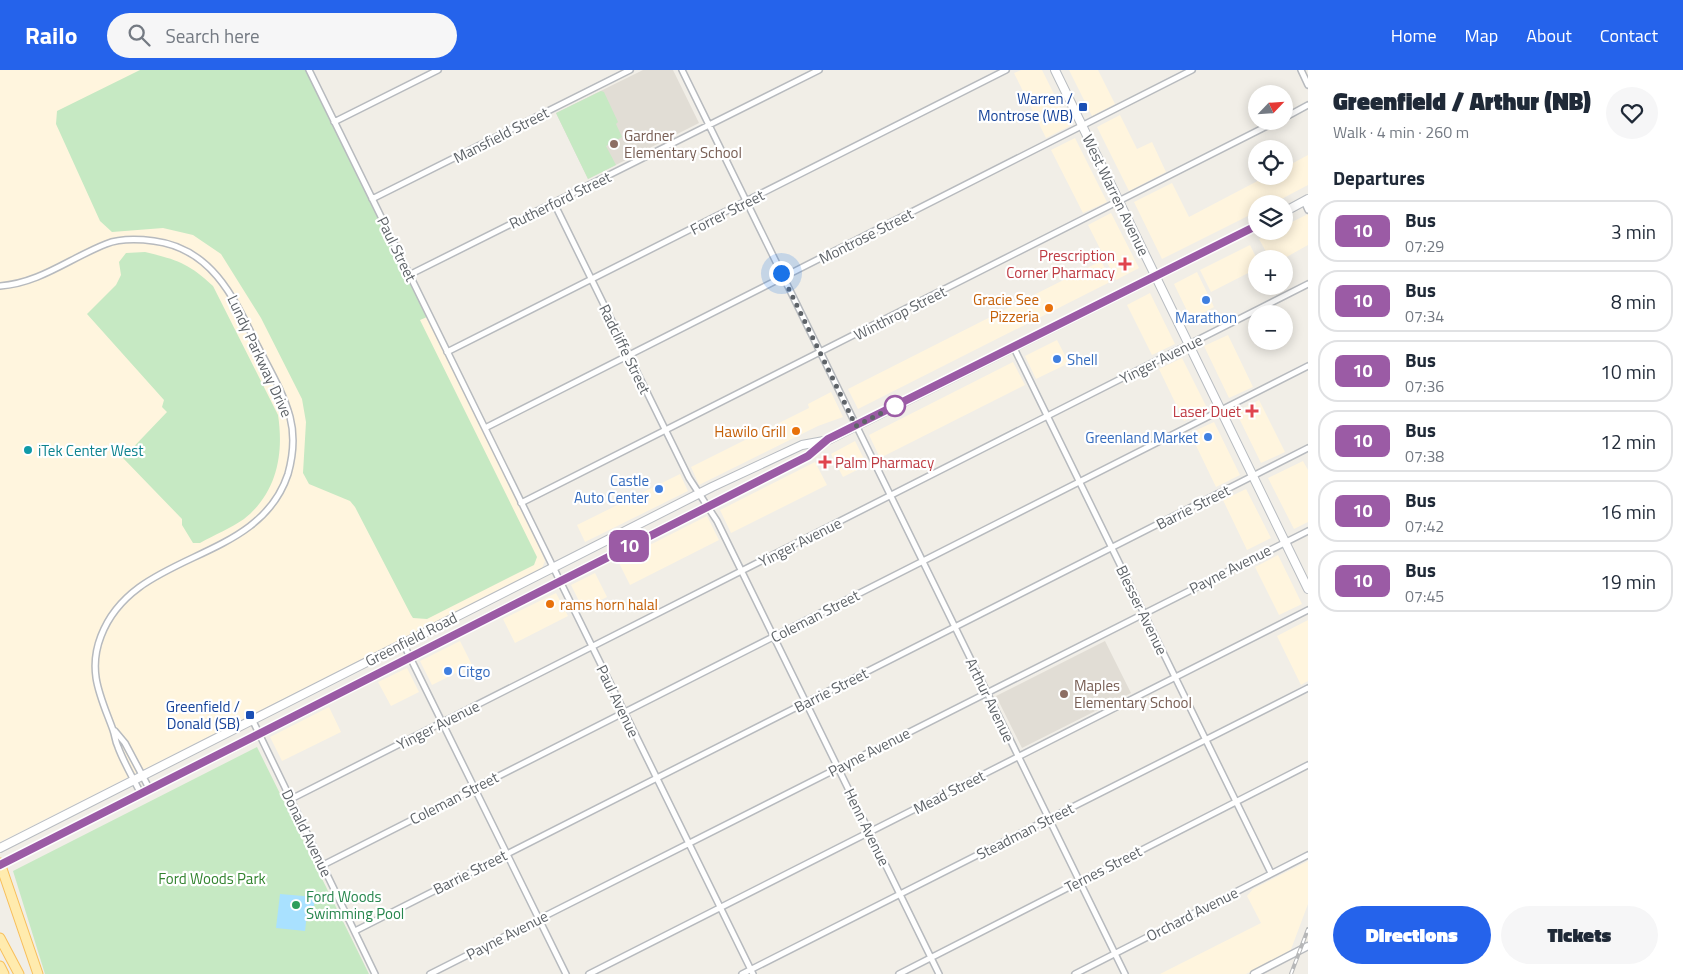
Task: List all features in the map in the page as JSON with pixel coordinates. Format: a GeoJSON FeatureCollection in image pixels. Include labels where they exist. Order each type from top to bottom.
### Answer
{"type":"FeatureCollection","features":[{"type":"Feature","properties":{"kind":"main road","name":"West Warren Avenue"},"geometry":{"type":"LineString","coordinates":[[1055,70],[1308,589]]}},
{"type":"Feature","properties":{"kind":"main road"},"geometry":{"type":"LineString","coordinates":[[1293,207],[1306,200]]}},
{"type":"Feature","properties":{"kind":"main road","name":"Greenfield Road"},"geometry":{"type":"LineString","coordinates":[[0,864],[150,790],[808,456],[826,441],[1155,274],[1248,230]]}},
{"type":"Feature","properties":{"kind":"main road","name":"Greenfield Road"},"geometry":{"type":"LineString","coordinates":[[0,848],[698,494],[802,445],[826,441]]}},
{"type":"Feature","properties":{"kind":"main road"},"geometry":{"type":"LineString","coordinates":[[641,523],[648,537]]}},
{"type":"Feature","properties":{"kind":"main road"},"geometry":{"type":"LineString","coordinates":[[0,864],[38,974]]}},
{"type":"Feature","properties":{"kind":"main road"},"geometry":{"type":"LineString","coordinates":[[0,938],[19,974]]}},
{"type":"Feature","properties":{"kind":"main road"},"geometry":{"type":"LineString","coordinates":[[0,966],[4,974]]}},
{"type":"Feature","properties":{"kind":"street","name":"Paul Street"},"geometry":{"type":"LineString","coordinates":[[309,70],[484,428]]}},
{"type":"Feature","properties":{"kind":"street"},"geometry":{"type":"LineString","coordinates":[[334,122],[438,70]]}},
{"type":"Feature","properties":{"kind":"street","name":"Mansfield Street"},"geometry":{"type":"LineString","coordinates":[[372,199],[630,70]]}},
{"type":"Feature","properties":{"kind":"street","name":"Arthur Avenue"},"geometry":{"type":"LineString","coordinates":[[682,70],[1125,974]]}},
{"type":"Feature","properties":{"kind":"street","name":"Rutherford Street"},"geometry":{"type":"LineString","coordinates":[[409,275],[819,70]]}},
{"type":"Feature","properties":{"kind":"street","name":"Forrer Street"},"geometry":{"type":"LineString","coordinates":[[447,352],[1006,70]]}},
{"type":"Feature","properties":{"kind":"street","name":"Montrose Street"},"geometry":{"type":"LineString","coordinates":[[484,428],[784,278],[1192,70]]}},
{"type":"Feature","properties":{"kind":"street"},"geometry":{"type":"LineString","coordinates":[[1301,70],[1308,85]]}},
{"type":"Feature","properties":{"kind":"street"},"geometry":{"type":"LineString","coordinates":[[1293,113],[1308,105]]}},
{"type":"Feature","properties":{"kind":"street","name":"Winthrop Street"},"geometry":{"type":"LineString","coordinates":[[521,503],[1259,130]]}},
{"type":"Feature","properties":{"kind":"street"},"geometry":{"type":"LineString","coordinates":[[1306,200],[1308,210]]}},
{"type":"Feature","properties":{"kind":"street","name":"Radcliffe Street"},"geometry":{"type":"LineString","coordinates":[[554,202],[698,494]]}},
{"type":"Feature","properties":{"kind":"street","name":"Lundy Parkway Drive"},"geometry":{"type":"LineString","coordinates":[[0,286],[28,281],[106,244],[121,240],[140,239],[163,242],[185,250],[206,263],[231,292],[283,398],[290,417],[293,437],[292,461],[284,485],[265,514],[246,530],[152,578],[130,594],[114,612],[101,636],[96,657],[96,682],[117,746],[141,794]]}},
{"type":"Feature","properties":{"kind":"street","name":"Yinger Avenue"},"geometry":{"type":"LineString","coordinates":[[291,799],[1308,284]]}},
{"type":"Feature","properties":{"kind":"street","name":"Blesser Avenue"},"geometry":{"type":"LineString","coordinates":[[1013,346],[1271,873]]}},
{"type":"Feature","properties":{"kind":"street","name":"Coleman Street"},"geometry":{"type":"LineString","coordinates":[[323,865],[1308,366]]}},
{"type":"Feature","properties":{"kind":"street","name":"Paul Avenue"},"geometry":{"type":"LineString","coordinates":[[484,428],[752,972]]}},
{"type":"Feature","properties":{"kind":"street","name":"Barrie Street"},"geometry":{"type":"LineString","coordinates":[[354,931],[1308,448]]}},
{"type":"Feature","properties":{"kind":"street","name":"Henn Avenue"},"geometry":{"type":"LineString","coordinates":[[698,494],[708,506],[742,571],[939,974]]}},
{"type":"Feature","properties":{"kind":"street","name":"Payne Avenue"},"geometry":{"type":"LineString","coordinates":[[430,974],[1284,541],[1308,531]]}},
{"type":"Feature","properties":{"kind":"street","name":"Mead Street"},"geometry":{"type":"LineString","coordinates":[[589,974],[1308,610]]}},
{"type":"Feature","properties":{"kind":"street"},"geometry":{"type":"LineString","coordinates":[[403,643],[566,974]]}},
{"type":"Feature","properties":{"kind":"street","name":"Steadman Street"},"geometry":{"type":"LineString","coordinates":[[742,974],[752,972],[900,894],[1205,739],[1308,689]]}},
{"type":"Feature","properties":{"kind":"street","name":"Donald Avenue"},"geometry":{"type":"LineString","coordinates":[[252,720],[375,974]]}},
{"type":"Feature","properties":{"kind":"street","name":"Lundy Parkway Drive"},"geometry":{"type":"LineString","coordinates":[[113,729],[125,743],[150,790]]}},
{"type":"Feature","properties":{"kind":"street","name":"Ternes Street"},"geometry":{"type":"LineString","coordinates":[[899,974],[1308,765]]}},
{"type":"Feature","properties":{"kind":"street","name":"Orchard Avenue"},"geometry":{"type":"LineString","coordinates":[[1076,974],[1308,855]]}},
{"type":"Feature","properties":{"kind":"street"},"geometry":{"type":"LineString","coordinates":[[1254,974],[1308,946]]}},
{"type":"Feature","properties":{"kind":"shaded area"},"geometry":{"type":"Polygon","coordinates":[[[0,70],[306,70],[536,538],[545,561],[542,568],[0,842],[0,70]]]}},
{"type":"Feature","properties":{"kind":"shaded area","name":"Gardner Elementary School"},"geometry":{"type":"Polygon","coordinates":[[[643,70],[673,70],[699,123],[588,179],[556,113],[643,70]]]}},
{"type":"Feature","properties":{"kind":"shaded area"},"geometry":{"type":"Polygon","coordinates":[[[1021,70],[1042,70],[1070,126],[1046,138],[1014,73],[1021,70]]]}},
{"type":"Feature","properties":{"kind":"shaded area"},"geometry":{"type":"Polygon","coordinates":[[[1069,70],[1098,70],[1115,104],[1092,116],[1069,70]]]}},
{"type":"Feature","properties":{"kind":"shaded area"},"geometry":{"type":"Polygon","coordinates":[[[1120,115],[1137,149],[1152,142],[1166,172],[1129,191],[1097,127],[1120,115]]]}},
{"type":"Feature","properties":{"kind":"shaded area"},"geometry":{"type":"Polygon","coordinates":[[[1075,138],[1107,202],[1083,213],[1051,150],[1075,138]]]}},
{"type":"Feature","properties":{"kind":"shaded area"},"geometry":{"type":"Polygon","coordinates":[[[1308,155],[1308,185],[1289,195],[1248,195],[1248,216],[1162,259],[1134,202],[1172,183],[1189,217],[1250,185],[1293,185],[1293,163],[1308,155]]]}},
{"type":"Feature","properties":{"kind":"shaded area"},"geometry":{"type":"Polygon","coordinates":[[[1111,213],[1139,268],[1116,280],[1088,225],[1111,213]]]}},
{"type":"Feature","properties":{"kind":"shaded area"},"geometry":{"type":"Polygon","coordinates":[[[1308,214],[1308,245],[1293,253],[1293,250],[1265,250],[1260,240],[1293,240],[1293,222],[1308,214]]]}},
{"type":"Feature","properties":{"kind":"shaded area"},"geometry":{"type":"Polygon","coordinates":[[[1250,245],[1252,250],[1248,250],[1248,273],[1211,292],[1200,270],[1250,245]]]}},
{"type":"Feature","properties":{"kind":"shaded area"},"geometry":{"type":"Polygon","coordinates":[[[1101,261],[1112,281],[858,409],[848,389],[1101,261]]]}},
{"type":"Feature","properties":{"kind":"shaded area"},"geometry":{"type":"Polygon","coordinates":[[[1197,272],[1214,307],[1191,319],[1174,284],[1197,272]]]}},
{"type":"Feature","properties":{"kind":"shaded area"},"geometry":{"type":"Polygon","coordinates":[[[1150,293],[1175,344],[1152,355],[1127,305],[1150,293]]]}},
{"type":"Feature","properties":{"kind":"shaded area"},"geometry":{"type":"Polygon","coordinates":[[[1228,335],[1253,387],[1229,398],[1204,346],[1228,335]]]}},
{"type":"Feature","properties":{"kind":"shaded area"},"geometry":{"type":"Polygon","coordinates":[[[1057,340],[1069,363],[1036,379],[1025,356],[1057,340]]]}},
{"type":"Feature","properties":{"kind":"shaded area"},"geometry":{"type":"Polygon","coordinates":[[[1182,358],[1208,410],[1184,421],[1159,369],[1182,358]]]}},
{"type":"Feature","properties":{"kind":"shaded area"},"geometry":{"type":"Polygon","coordinates":[[[1013,362],[1025,385],[880,458],[869,435],[1013,362]]]}},
{"type":"Feature","properties":{"kind":"shaded area"},"geometry":{"type":"Polygon","coordinates":[[[831,392],[843,417],[818,426],[699,485],[691,467],[809,408],[808,404],[831,392]]]}},
{"type":"Feature","properties":{"kind":"shaded area"},"geometry":{"type":"Polygon","coordinates":[[[1259,400],[1285,452],[1261,463],[1236,412],[1259,400]]]}},
{"type":"Feature","properties":{"kind":"shaded area"},"geometry":{"type":"Polygon","coordinates":[[[1214,422],[1240,475],[1216,487],[1190,433],[1214,422]]]}},
{"type":"Feature","properties":{"kind":"shaded area"},"geometry":{"type":"Polygon","coordinates":[[[855,441],[867,465],[843,477],[831,454],[855,441]]]}},
{"type":"Feature","properties":{"kind":"shaded area"},"geometry":{"type":"Polygon","coordinates":[[[1303,461],[1308,470],[1308,522],[1294,529],[1268,478],[1303,461]]]}},
{"type":"Feature","properties":{"kind":"shaded area"},"geometry":{"type":"Polygon","coordinates":[[[815,462],[827,485],[731,533],[720,510],[815,462]]]}},
{"type":"Feature","properties":{"kind":"shaded area"},"geometry":{"type":"Polygon","coordinates":[[[680,474],[688,491],[585,542],[577,525],[680,474]]]}},
{"type":"Feature","properties":{"kind":"shaded area"},"geometry":{"type":"Polygon","coordinates":[[[1246,489],[1271,538],[1247,550],[1223,500],[1246,489]]]}},
{"type":"Feature","properties":{"kind":"shaded area"},"geometry":{"type":"Polygon","coordinates":[[[707,516],[719,540],[630,585],[618,561],[707,516]]]}},
{"type":"Feature","properties":{"kind":"shaded area"},"geometry":{"type":"Polygon","coordinates":[[[1278,555],[1302,604],[1279,615],[1255,567],[1278,555]]]}},
{"type":"Feature","properties":{"kind":"shaded area"},"geometry":{"type":"Polygon","coordinates":[[[595,573],[607,597],[583,609],[571,585],[595,573]]]}},
{"type":"Feature","properties":{"kind":"shaded area"},"geometry":{"type":"Polygon","coordinates":[[[556,593],[568,616],[515,643],[503,619],[556,593]]]}},
{"type":"Feature","properties":{"kind":"shaded area"},"geometry":{"type":"Polygon","coordinates":[[[1308,620],[1308,681],[1301,685],[1277,636],[1308,620]]]}},
{"type":"Feature","properties":{"kind":"shaded area"},"geometry":{"type":"Polygon","coordinates":[[[460,641],[472,665],[432,685],[420,661],[460,641]]]}},
{"type":"Feature","properties":{"kind":"shaded area","name":"Maples Elementary School"},"geometry":{"type":"Polygon","coordinates":[[[1105,641],[1131,693],[1022,748],[996,696],[1105,641]]]}},
{"type":"Feature","properties":{"kind":"shaded area"},"geometry":{"type":"Polygon","coordinates":[[[407,668],[419,692],[391,706],[378,682],[407,668]]]}},
{"type":"Feature","properties":{"kind":"shaded area"},"geometry":{"type":"Polygon","coordinates":[[[329,707],[341,732],[282,761],[270,737],[329,707]]]}},
{"type":"Feature","properties":{"kind":"shaded area"},"geometry":{"type":"Polygon","coordinates":[[[1308,861],[1308,904],[1290,952],[1246,974],[1160,974],[1261,923],[1247,896],[1253,889],[1308,861]]]}},
{"type":"Feature","properties":{"kind":"green space"},"geometry":{"type":"Polygon","coordinates":[[[140,70],[306,70],[427,317],[420,320],[537,557],[534,565],[427,619],[413,618],[355,507],[350,501],[309,484],[303,473],[306,422],[302,399],[261,318],[221,254],[193,235],[163,228],[112,232],[100,221],[56,124],[57,111],[140,70]]]}},
{"type":"Feature","properties":{"kind":"green space"},"geometry":{"type":"Polygon","coordinates":[[[601,91],[604,92],[618,122],[616,124],[622,137],[606,146],[616,165],[588,179],[556,113],[601,91]]]}},
{"type":"Feature","properties":{"kind":"green space"},"geometry":{"type":"Polygon","coordinates":[[[145,252],[182,263],[213,286],[278,415],[280,430],[279,458],[271,485],[264,497],[244,519],[200,543],[193,543],[182,525],[182,519],[123,458],[167,412],[162,407],[164,400],[87,314],[116,285],[121,275],[119,262],[126,253],[145,252]]]}},
{"type":"Feature","properties":{"kind":"green space","name":"Ford Woods Park"},"geometry":{"type":"Polygon","coordinates":[[[257,747],[369,974],[45,974],[13,871],[257,747]]]}},
{"type":"Feature","properties":{"kind":"water","name":"Ford Woods Swimming Pool"},"geometry":{"type":"Polygon","coordinates":[[[280,894],[315,897],[313,914],[307,914],[305,931],[276,928],[280,894]]]}},
{"type":"Feature","properties":{"kind":"railway"},"geometry":{"type":"LineString","coordinates":[[1291,974],[1308,929]]}},
{"type":"Feature","properties":{"kind":"bus line","name":"10"},"geometry":{"type":"LineString","coordinates":[[0,865],[808,456],[828,439],[1155,274],[1248,230]]}},
{"type":"Feature","properties":{"kind":"place","name":"Warren / Montrose (WB)"},"geometry":{"type":"Point","coordinates":[1083,107]}},
{"type":"Feature","properties":{"kind":"place","name":"Gardner Elementary School"},"geometry":{"type":"Point","coordinates":[614,144]}},
{"type":"Feature","properties":{"kind":"place","name":"Prescription Corner Pharmacy"},"geometry":{"type":"Point","coordinates":[1125,264]}},
{"type":"Feature","properties":{"kind":"place","name":"Marathon"},"geometry":{"type":"Point","coordinates":[1206,300]}},
{"type":"Feature","properties":{"kind":"place","name":"Gracie See Pizzeria"},"geometry":{"type":"Point","coordinates":[1049,308]}},
{"type":"Feature","properties":{"kind":"place","name":"Shell"},"geometry":{"type":"Point","coordinates":[1057,359]}},
{"type":"Feature","properties":{"kind":"place","name":"Laser Duet"},"geometry":{"type":"Point","coordinates":[1252,411]}},
{"type":"Feature","properties":{"kind":"place","name":"Hawilo Grill"},"geometry":{"type":"Point","coordinates":[796,431]}},
{"type":"Feature","properties":{"kind":"place","name":"Greenland Market"},"geometry":{"type":"Point","coordinates":[1208,437]}},
{"type":"Feature","properties":{"kind":"place","name":"iTek Center West"},"geometry":{"type":"Point","coordinates":[28,450]}},
{"type":"Feature","properties":{"kind":"place","name":"Palm Pharmacy"},"geometry":{"type":"Point","coordinates":[825,462]}},
{"type":"Feature","properties":{"kind":"place","name":"Castle Auto Center"},"geometry":{"type":"Point","coordinates":[659,489]}},
{"type":"Feature","properties":{"kind":"place","name":"rams horn halal"},"geometry":{"type":"Point","coordinates":[550,604]}},
{"type":"Feature","properties":{"kind":"place","name":"Citgo"},"geometry":{"type":"Point","coordinates":[448,671]}},
{"type":"Feature","properties":{"kind":"place","name":"Maples Elementary School"},"geometry":{"type":"Point","coordinates":[1064,694]}},
{"type":"Feature","properties":{"kind":"place","name":"Greenfield / Donald (SB)"},"geometry":{"type":"Point","coordinates":[250,715]}},
{"type":"Feature","properties":{"kind":"place","name":"Ford Woods Swimming Pool"},"geometry":{"type":"Point","coordinates":[296,905]}},
{"type":"Feature","properties":{"kind":"route"},"geometry":{"type":"LineString","coordinates":[[781,273],[856,426],[895,406]]}}]}
